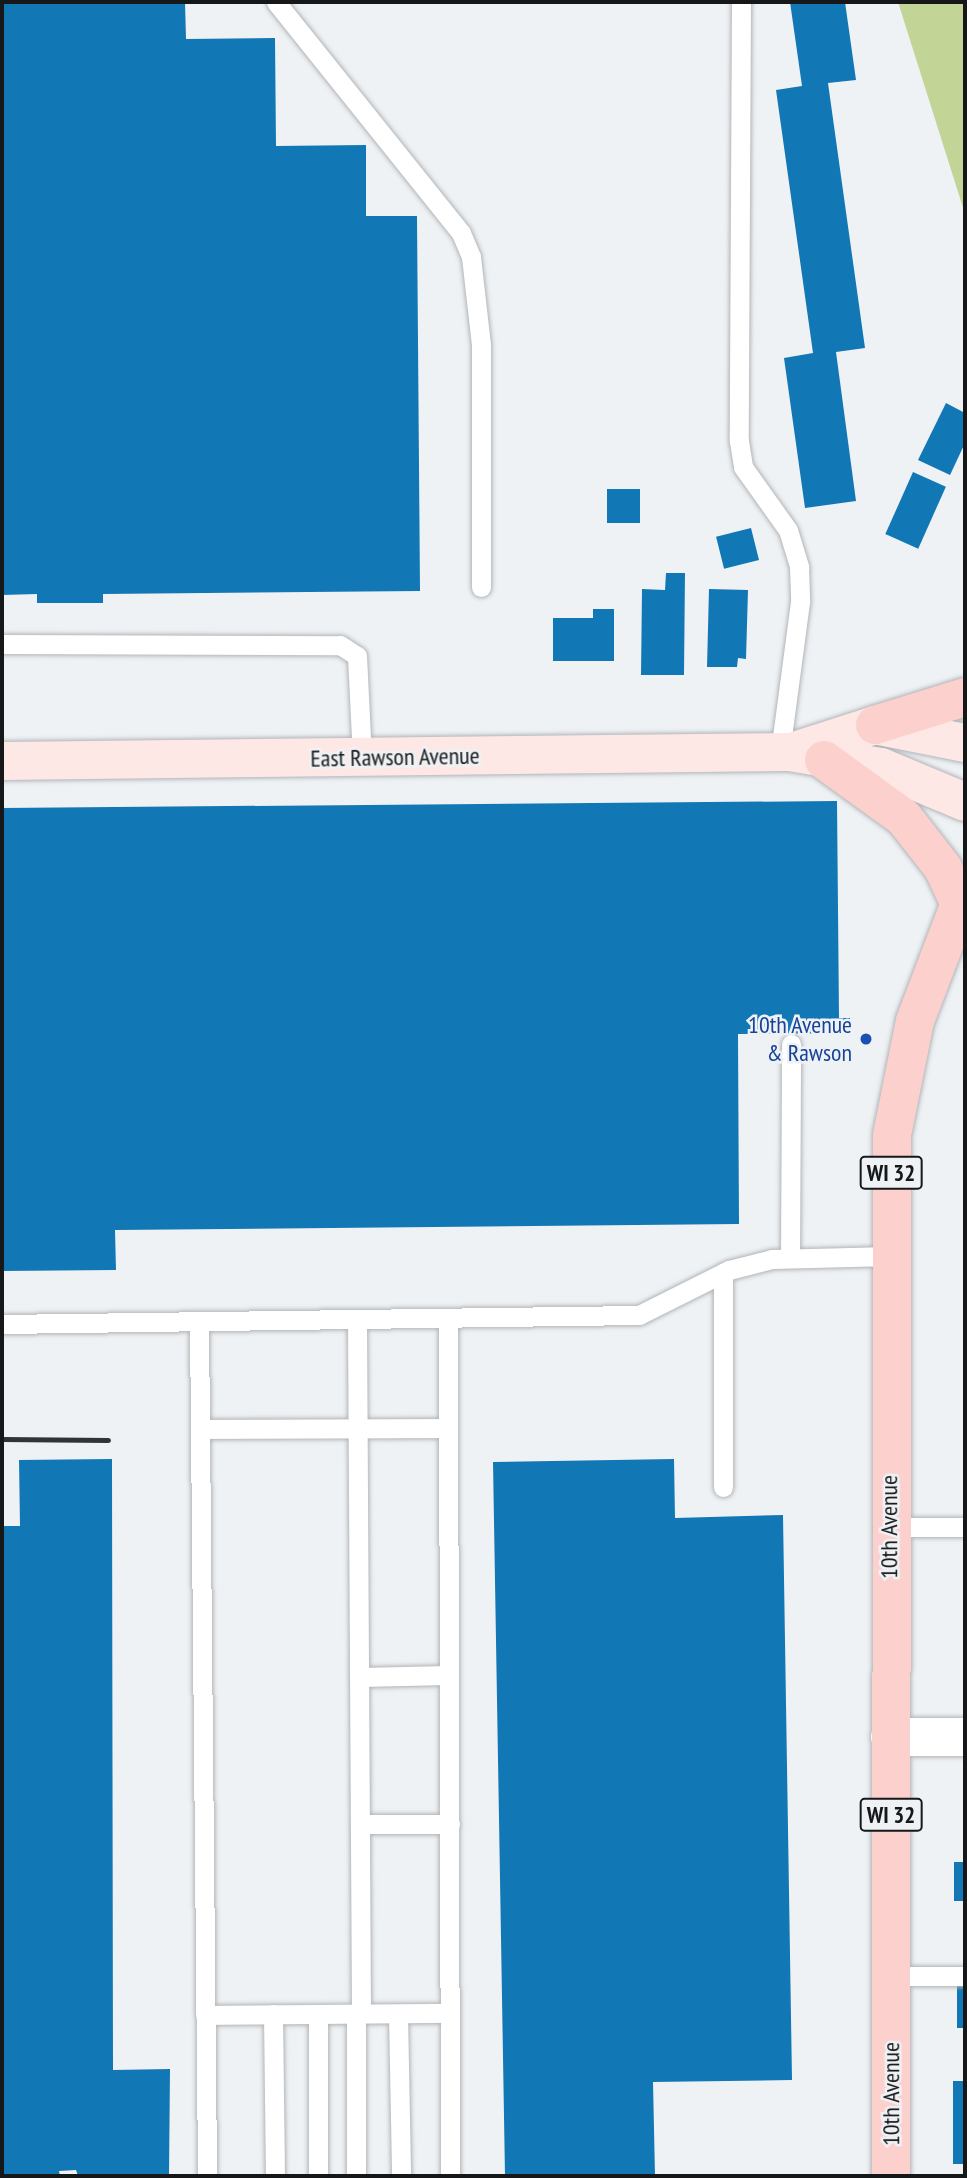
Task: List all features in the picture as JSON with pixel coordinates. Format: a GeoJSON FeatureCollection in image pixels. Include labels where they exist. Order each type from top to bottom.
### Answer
{"type":"FeatureCollection","features":[{"type":"Feature","properties":{"kind":"main road"},"geometry":{"type":"LineString","coordinates":[[875,725],[965,697]]}},
{"type":"Feature","properties":{"kind":"main road","name":"East Rawson Avenue"},"geometry":{"type":"LineString","coordinates":[[798,755],[875,725],[965,743]]}},
{"type":"Feature","properties":{"kind":"main road","name":"East Rawson Avenue"},"geometry":{"type":"LineString","coordinates":[[2,761],[798,755],[881,767],[965,802]]}},
{"type":"Feature","properties":{"kind":"main road"},"geometry":{"type":"LineString","coordinates":[[798,755],[904,818],[963,899]]}},
{"type":"Feature","properties":{"kind":"main road","name":"10th Avenue"},"geometry":{"type":"LineString","coordinates":[[891,2176],[889,1527],[892,1135],[918,1013],[963,899]]}},
{"type":"Feature","properties":{"kind":"street"},"geometry":{"type":"LineString","coordinates":[[890,1737],[965,1737]]}},
{"type":"Feature","properties":{"kind":"lane"},"geometry":{"type":"LineString","coordinates":[[276,2],[461,233],[471,257],[481,345],[481,587]]}},
{"type":"Feature","properties":{"kind":"lane"},"geometry":{"type":"LineString","coordinates":[[741,2],[739,441],[743,467],[788,530],[799,567],[798,755]]}},
{"type":"Feature","properties":{"kind":"lane"},"geometry":{"type":"LineString","coordinates":[[2,644],[340,645],[357,656],[362,757]]}},
{"type":"Feature","properties":{"kind":"lane"},"geometry":{"type":"LineString","coordinates":[[790,1258],[791,1044]]}},
{"type":"Feature","properties":{"kind":"lane"},"geometry":{"type":"LineString","coordinates":[[2,1324],[639,1315],[723,1273],[790,1258],[890,1256]]}},
{"type":"Feature","properties":{"kind":"lane"},"geometry":{"type":"LineString","coordinates":[[723,1273],[723,1487]]}},
{"type":"Feature","properties":{"kind":"lane"},"geometry":{"type":"LineString","coordinates":[[448,1319],[450,2176]]}},
{"type":"Feature","properties":{"kind":"lane"},"geometry":{"type":"LineString","coordinates":[[356,2176],[360,1824],[357,1320]]}},
{"type":"Feature","properties":{"kind":"lane"},"geometry":{"type":"LineString","coordinates":[[199,1322],[207,2176]]}},
{"type":"Feature","properties":{"kind":"lane"},"geometry":{"type":"LineString","coordinates":[[200,1429],[449,1428]]}},
{"type":"Feature","properties":{"kind":"lane"},"geometry":{"type":"LineString","coordinates":[[889,1527],[965,1527]]}},
{"type":"Feature","properties":{"kind":"lane"},"geometry":{"type":"LineString","coordinates":[[359,1677],[449,1675]]}},
{"type":"Feature","properties":{"kind":"lane"},"geometry":{"type":"LineString","coordinates":[[360,1824],[450,1824]]}},
{"type":"Feature","properties":{"kind":"lane"},"geometry":{"type":"LineString","coordinates":[[891,1976],[965,1976]]}},
{"type":"Feature","properties":{"kind":"lane"},"geometry":{"type":"LineString","coordinates":[[273,2014],[275,2176]]}},
{"type":"Feature","properties":{"kind":"lane"},"geometry":{"type":"LineString","coordinates":[[318,2014],[318,2176]]}},
{"type":"Feature","properties":{"kind":"lane"},"geometry":{"type":"LineString","coordinates":[[398,2014],[401,2176]]}},
{"type":"Feature","properties":{"kind":"lane"},"geometry":{"type":"LineString","coordinates":[[205,2015],[450,2014]]}},
{"type":"Feature","properties":{"kind":"green space"},"geometry":{"type":"Polygon","coordinates":[[[898,2],[965,2],[965,214],[898,2]]]}},
{"type":"Feature","properties":{"kind":"building"},"geometry":{"type":"Polygon","coordinates":[[[2,2],[185,2],[186,39],[275,38],[276,146],[366,145],[366,216],[417,216],[420,591],[103,594],[103,603],[37,603],[37,594],[2,595],[2,2]]]}},
{"type":"Feature","properties":{"kind":"building"},"geometry":{"type":"Polygon","coordinates":[[[790,2],[845,2],[856,80],[828,83],[865,348],[836,352],[856,501],[805,508],[784,358],[813,353],[776,90],[802,86],[790,2]]]}},
{"type":"Feature","properties":{"kind":"building"},"geometry":{"type":"Polygon","coordinates":[[[946,403],[965,413],[965,443],[950,475],[918,460],[946,403]]]}},
{"type":"Feature","properties":{"kind":"building"},"geometry":{"type":"Polygon","coordinates":[[[913,472],[946,487],[918,549],[885,534],[913,472]]]}},
{"type":"Feature","properties":{"kind":"building"},"geometry":{"type":"Polygon","coordinates":[[[607,489],[640,489],[640,523],[607,523],[607,489]]]}},
{"type":"Feature","properties":{"kind":"building"},"geometry":{"type":"Polygon","coordinates":[[[751,528],[759,560],[724,569],[716,537],[751,528]]]}},
{"type":"Feature","properties":{"kind":"building"},"geometry":{"type":"Polygon","coordinates":[[[666,573],[685,573],[684,675],[641,675],[642,589],[665,590],[666,573]]]}},
{"type":"Feature","properties":{"kind":"building"},"geometry":{"type":"Polygon","coordinates":[[[709,589],[748,590],[746,659],[738,658],[737,667],[707,667],[709,589]]]}},
{"type":"Feature","properties":{"kind":"building"},"geometry":{"type":"Polygon","coordinates":[[[593,609],[614,609],[614,661],[553,661],[553,618],[593,618],[593,609]]]}},
{"type":"Feature","properties":{"kind":"building"},"geometry":{"type":"Polygon","coordinates":[[[837,801],[839,1018],[850,1018],[850,1033],[738,1034],[739,1224],[115,1230],[116,1270],[2,1271],[2,808],[837,801]]]}},
{"type":"Feature","properties":{"kind":"building"},"geometry":{"type":"Polygon","coordinates":[[[112,1459],[113,2070],[170,2069],[169,2176],[78,2176],[76,2170],[59,2171],[60,2176],[2,2176],[2,1526],[20,1526],[19,1460],[112,1459]]]}},
{"type":"Feature","properties":{"kind":"building"},"geometry":{"type":"Polygon","coordinates":[[[674,1459],[675,1518],[783,1515],[792,2080],[653,2082],[655,2176],[505,2176],[493,1462],[674,1459]]]}},
{"type":"Feature","properties":{"kind":"building"},"geometry":{"type":"Polygon","coordinates":[[[954,1862],[965,1862],[965,1901],[954,1901],[954,1862]]]}},
{"type":"Feature","properties":{"kind":"building"},"geometry":{"type":"Polygon","coordinates":[[[957,1986],[965,1986],[965,2028],[957,2028],[957,1986]]]}},
{"type":"Feature","properties":{"kind":"building"},"geometry":{"type":"Polygon","coordinates":[[[953,2081],[965,2081],[965,2164],[953,2164],[953,2081]]]}},
{"type":"Feature","properties":{"kind":"railway"},"geometry":{"type":"LineString","coordinates":[[2,1439],[108,1440]]}},
{"type":"Feature","properties":{"kind":"place","name":"10th Avenue & Rawson"},"geometry":{"type":"Point","coordinates":[866,1039]}}]}
